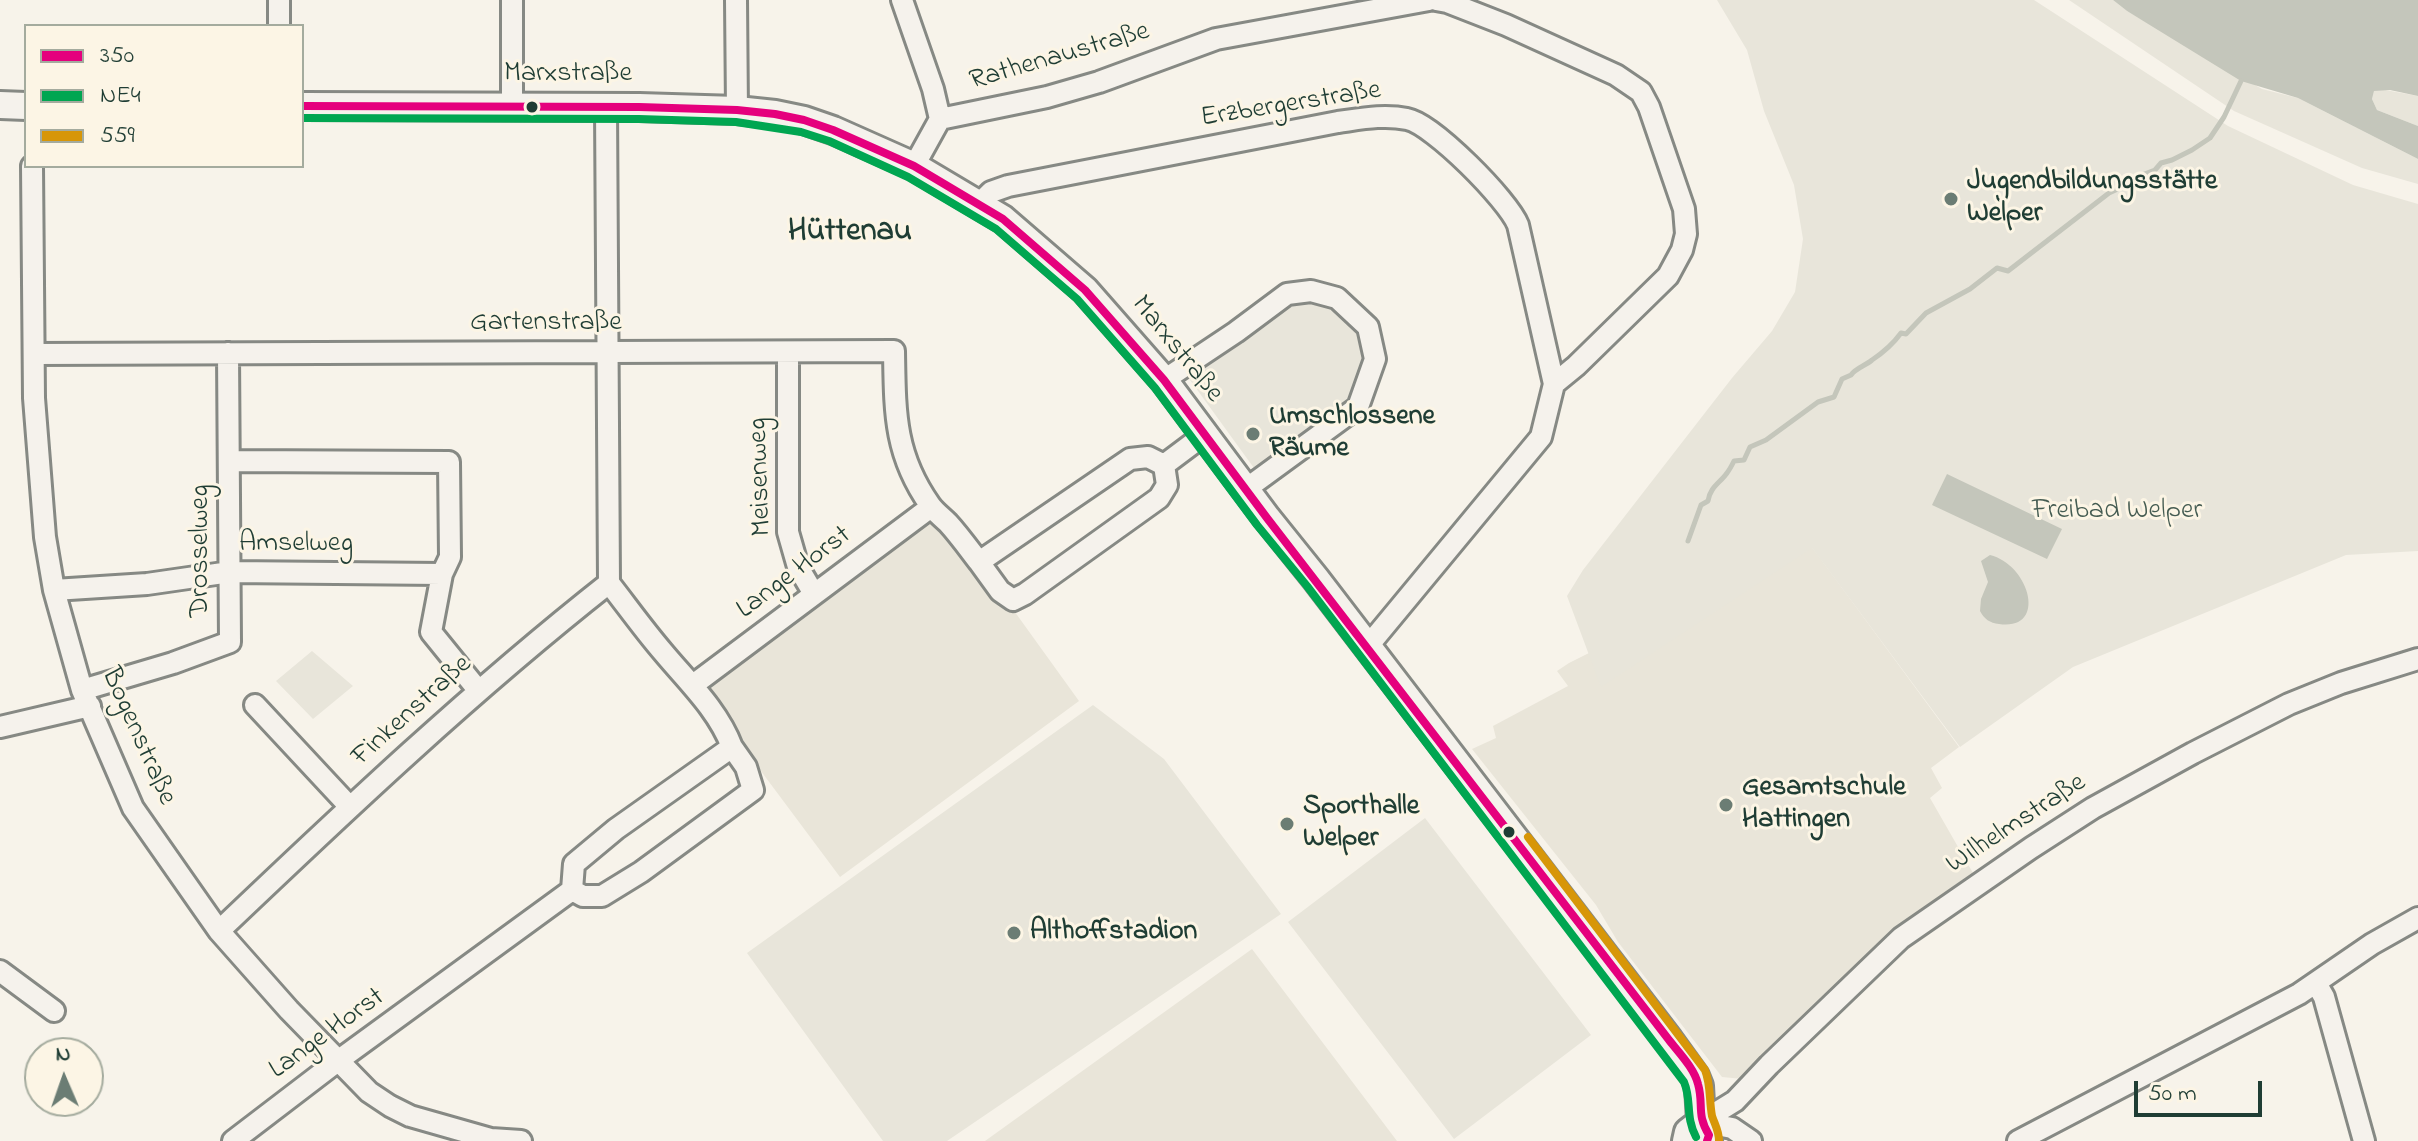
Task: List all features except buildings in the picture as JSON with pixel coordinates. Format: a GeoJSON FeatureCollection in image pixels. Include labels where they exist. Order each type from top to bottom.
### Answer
{"type":"FeatureCollection","features":[{"type":"Feature","properties":{"kind":"street"},"geometry":{"type":"LineString","coordinates":[[279,0],[279,24]]}},
{"type":"Feature","properties":{"kind":"street"},"geometry":{"type":"LineString","coordinates":[[512,0],[512,108]]}},
{"type":"Feature","properties":{"kind":"street"},"geometry":{"type":"LineString","coordinates":[[736,0],[737,110]]}},
{"type":"Feature","properties":{"kind":"street"},"geometry":{"type":"LineString","coordinates":[[902,0],[933,89],[940,119],[914,166]]}},
{"type":"Feature","properties":{"kind":"street","name":"Rathenaustraße"},"geometry":{"type":"LineString","coordinates":[[940,119],[1019,104],[1086,86],[1216,39],[1429,0]]}},
{"type":"Feature","properties":{"kind":"street"},"geometry":{"type":"LineString","coordinates":[[1436,0],[1506,25],[1616,75],[1641,92],[1684,209],[1686,234],[1682,250],[1668,276],[1554,384]]}},
{"type":"Feature","properties":{"kind":"street"},"geometry":{"type":"LineString","coordinates":[[0,105],[24,106]]}},
{"type":"Feature","properties":{"kind":"street","name":"Marxstraße"},"geometry":{"type":"LineString","coordinates":[[304,106],[606,107],[737,110],[775,114],[833,130],[914,166],[1003,219],[1071,275],[1164,380],[1688,1064],[1699,1086],[1698,1135]]}},
{"type":"Feature","properties":{"kind":"street"},"geometry":{"type":"LineString","coordinates":[[606,107],[609,583],[693,685],[726,731],[732,747],[746,767],[753,790],[641,872],[602,896],[583,896],[572,890],[574,864],[616,829],[732,747]]}},
{"type":"Feature","properties":{"kind":"street","name":"Erzbergerstraße"},"geometry":{"type":"LineString","coordinates":[[979,204],[991,192],[1055,175],[1378,116],[1409,119],[1449,148],[1496,192],[1513,213],[1520,234],[1554,384],[1541,437],[1368,646]]}},
{"type":"Feature","properties":{"kind":"street","name":"Bogenstraße"},"geometry":{"type":"LineString","coordinates":[[32,168],[38,462],[45,537],[54,590],[86,698],[133,808],[219,931],[289,1010],[369,1092],[410,1116],[490,1140],[521,1141]]}},
{"type":"Feature","properties":{"kind":"street"},"geometry":{"type":"LineString","coordinates":[[1164,380],[1287,294],[1311,291],[1337,298],[1368,327],[1375,359],[1358,407],[1246,489]]}},
{"type":"Feature","properties":{"kind":"street","name":"Gartenstraße"},"geometry":{"type":"LineString","coordinates":[[35,354],[894,351],[898,435],[905,458],[931,507]]}},
{"type":"Feature","properties":{"kind":"street","name":"Drosselweg"},"geometry":{"type":"LineString","coordinates":[[86,698],[230,642],[228,353]]}},
{"type":"Feature","properties":{"kind":"street","name":"Meisenweg"},"geometry":{"type":"LineString","coordinates":[[788,353],[788,532],[798,567],[814,594]]}},
{"type":"Feature","properties":{"kind":"street"},"geometry":{"type":"LineString","coordinates":[[1164,465],[1204,435]]}},
{"type":"Feature","properties":{"kind":"street"},"geometry":{"type":"LineString","coordinates":[[979,562],[1130,459],[1148,457],[1164,465]]}},
{"type":"Feature","properties":{"kind":"street"},"geometry":{"type":"LineString","coordinates":[[230,461],[449,462],[450,557],[442,574],[431,632],[478,690]]}},
{"type":"Feature","properties":{"kind":"street"},"geometry":{"type":"LineString","coordinates":[[931,507],[949,524],[1000,591],[1013,600],[1159,498],[1167,485],[1164,465]]}},
{"type":"Feature","properties":{"kind":"street","name":"Lange Horst"},"geometry":{"type":"LineString","coordinates":[[693,685],[931,507]]}},
{"type":"Feature","properties":{"kind":"street","name":"Amselweg"},"geometry":{"type":"LineString","coordinates":[[54,590],[147,584],[230,572],[442,574]]}},
{"type":"Feature","properties":{"kind":"street","name":"Finkenstraße"},"geometry":{"type":"LineString","coordinates":[[219,931],[478,690],[609,583]]}},
{"type":"Feature","properties":{"kind":"street","name":"Wilhelmstraße"},"geometry":{"type":"LineString","coordinates":[[1698,1135],[1901,938],[2031,848],[2105,801],[2289,704],[2341,683],[2418,659]]}},
{"type":"Feature","properties":{"kind":"street"},"geometry":{"type":"LineString","coordinates":[[0,727],[86,698]]}},
{"type":"Feature","properties":{"kind":"street"},"geometry":{"type":"LineString","coordinates":[[255,705],[350,807]]}},
{"type":"Feature","properties":{"kind":"street","name":"Lange Horst"},"geometry":{"type":"LineString","coordinates":[[233,1141],[572,890]]}},
{"type":"Feature","properties":{"kind":"street"},"geometry":{"type":"LineString","coordinates":[[2018,1141],[2182,1057],[2316,983],[2372,944],[2418,918]]}},
{"type":"Feature","properties":{"kind":"street"},"geometry":{"type":"LineString","coordinates":[[0,971],[54,1011]]}},
{"type":"Feature","properties":{"kind":"street"},"geometry":{"type":"LineString","coordinates":[[2316,983],[2324,997],[2364,1141]]}},
{"type":"Feature","properties":{"kind":"street"},"geometry":{"type":"LineString","coordinates":[[1698,1135],[1732,1128],[1751,1141]]}},
{"type":"Feature","properties":{"kind":"shaded area"},"geometry":{"type":"Polygon","coordinates":[[[2113,0],[2418,0],[2418,96],[2390,90],[2374,91],[2372,99],[2377,110],[2418,126],[2418,159],[2298,98],[2241,81],[2113,0]]]}},
{"type":"Feature","properties":{"kind":"shaded area"},"geometry":{"type":"Polygon","coordinates":[[[1947,474],[2062,529],[2047,559],[1932,505],[1947,474]]]}},
{"type":"Feature","properties":{"kind":"shaded area"},"geometry":{"type":"Polygon","coordinates":[[[939,511],[1079,701],[840,877],[699,688],[939,511]]]}},
{"type":"Feature","properties":{"kind":"shaded area","name":"Gesamtschule Hattingen"},"geometry":{"type":"Polygon","coordinates":[[[1806,539],[1959,747],[1931,768],[1942,788],[1930,798],[1973,873],[1912,917],[1743,1079],[1722,1077],[1618,942],[1596,905],[1472,749],[1496,738],[1493,726],[1568,686],[1557,671],[1569,663],[1695,600],[1806,539]]]}},
{"type":"Feature","properties":{"kind":"shaded area"},"geometry":{"type":"Polygon","coordinates":[[[1990,555],[2004,561],[2015,571],[2028,596],[2024,618],[2014,623],[1993,623],[1980,611],[1988,582],[1981,561],[1990,555]]]}},
{"type":"Feature","properties":{"kind":"shaded area"},"geometry":{"type":"Polygon","coordinates":[[[1252,949],[1397,1141],[985,1141],[1252,949]]]}},
{"type":"Feature","properties":{"kind":"green space","name":"Freibad Welper"},"geometry":{"type":"Polygon","coordinates":[[[1717,0],[2034,0],[2228,126],[2353,185],[2418,204],[2418,551],[2346,555],[2073,667],[1960,747],[1812,548],[1601,687],[1567,596],[1583,570],[1772,331],[1795,292],[1803,239],[1794,185],[1764,111],[1747,50],[1717,0]]]}},
{"type":"Feature","properties":{"kind":"green space"},"geometry":{"type":"Polygon","coordinates":[[[2069,0],[2113,0],[2262,89],[2298,98],[2418,159],[2418,184],[2362,168],[2234,111],[2069,0]]]}},
{"type":"Feature","properties":{"kind":"green space"},"geometry":{"type":"Polygon","coordinates":[[[2380,89],[2418,96],[2418,126],[2377,110],[2372,99],[2374,91],[2380,89]]]}},
{"type":"Feature","properties":{"kind":"green space"},"geometry":{"type":"Polygon","coordinates":[[[1289,298],[1335,303],[1361,328],[1370,366],[1351,405],[1259,475],[1185,373],[1289,298]]]}},
{"type":"Feature","properties":{"kind":"green space"},"geometry":{"type":"Polygon","coordinates":[[[312,651],[353,686],[313,719],[276,681],[312,651]]]}},
{"type":"Feature","properties":{"kind":"green space","name":"Althoffstadion"},"geometry":{"type":"Polygon","coordinates":[[[1093,705],[1164,759],[1281,914],[947,1141],[883,1141],[747,953],[1093,705]]]}},
{"type":"Feature","properties":{"kind":"green space"},"geometry":{"type":"Polygon","coordinates":[[[1425,818],[1591,1035],[1454,1139],[1288,922],[1425,818]]]}},
{"type":"Feature","properties":{"kind":"waterway"},"geometry":{"type":"LineString","coordinates":[[1688,541],[1701,505],[1708,501],[1734,461],[1744,460],[1750,447],[1766,440],[1818,402],[1834,397],[1842,379],[1880,354],[1901,333],[1906,334],[1926,313],[1970,289],[1997,268],[2008,271],[2109,193],[2210,138],[2241,81]]}},
{"type":"Feature","properties":{"kind":"transit line","name":"350"},"geometry":{"type":"LineString","coordinates":[[304,106],[639,107],[775,114],[833,130],[914,166],[1003,219],[1085,290],[1164,380],[1686,1061],[1700,1091],[1701,1115],[1709,1135],[1707,1141]]}},
{"type":"Feature","properties":{"kind":"transit line","name":"NE4"},"geometry":{"type":"LineString","coordinates":[[304,118],[639,119],[736,122],[801,132],[829,141],[908,177],[996,229],[1077,299],[1155,388],[1684,1082],[1696,1137]]}},
{"type":"Feature","properties":{"kind":"transit line","name":"559"},"geometry":{"type":"LineString","coordinates":[[1528,837],[1705,1070],[1719,1141]]}},
{"type":"Feature","properties":{"kind":"place","name":"Jugendbildungsstätte Welper"},"geometry":{"type":"Point","coordinates":[1951,199]}},
{"type":"Feature","properties":{"kind":"place","name":"Umschlossene Räume"},"geometry":{"type":"Point","coordinates":[1253,434]}},
{"type":"Feature","properties":{"kind":"place","name":"Gesamtschule Hattingen"},"geometry":{"type":"Point","coordinates":[1726,805]}},
{"type":"Feature","properties":{"kind":"place","name":"Sporthalle Welper"},"geometry":{"type":"Point","coordinates":[1287,824]}},
{"type":"Feature","properties":{"kind":"place","name":"Althoffstadion"},"geometry":{"type":"Point","coordinates":[1014,933]}},
{"type":"Feature","properties":{"kind":"district","name":"Hüttenau"},"geometry":{"type":"Point","coordinates":[850,234]}}]}
